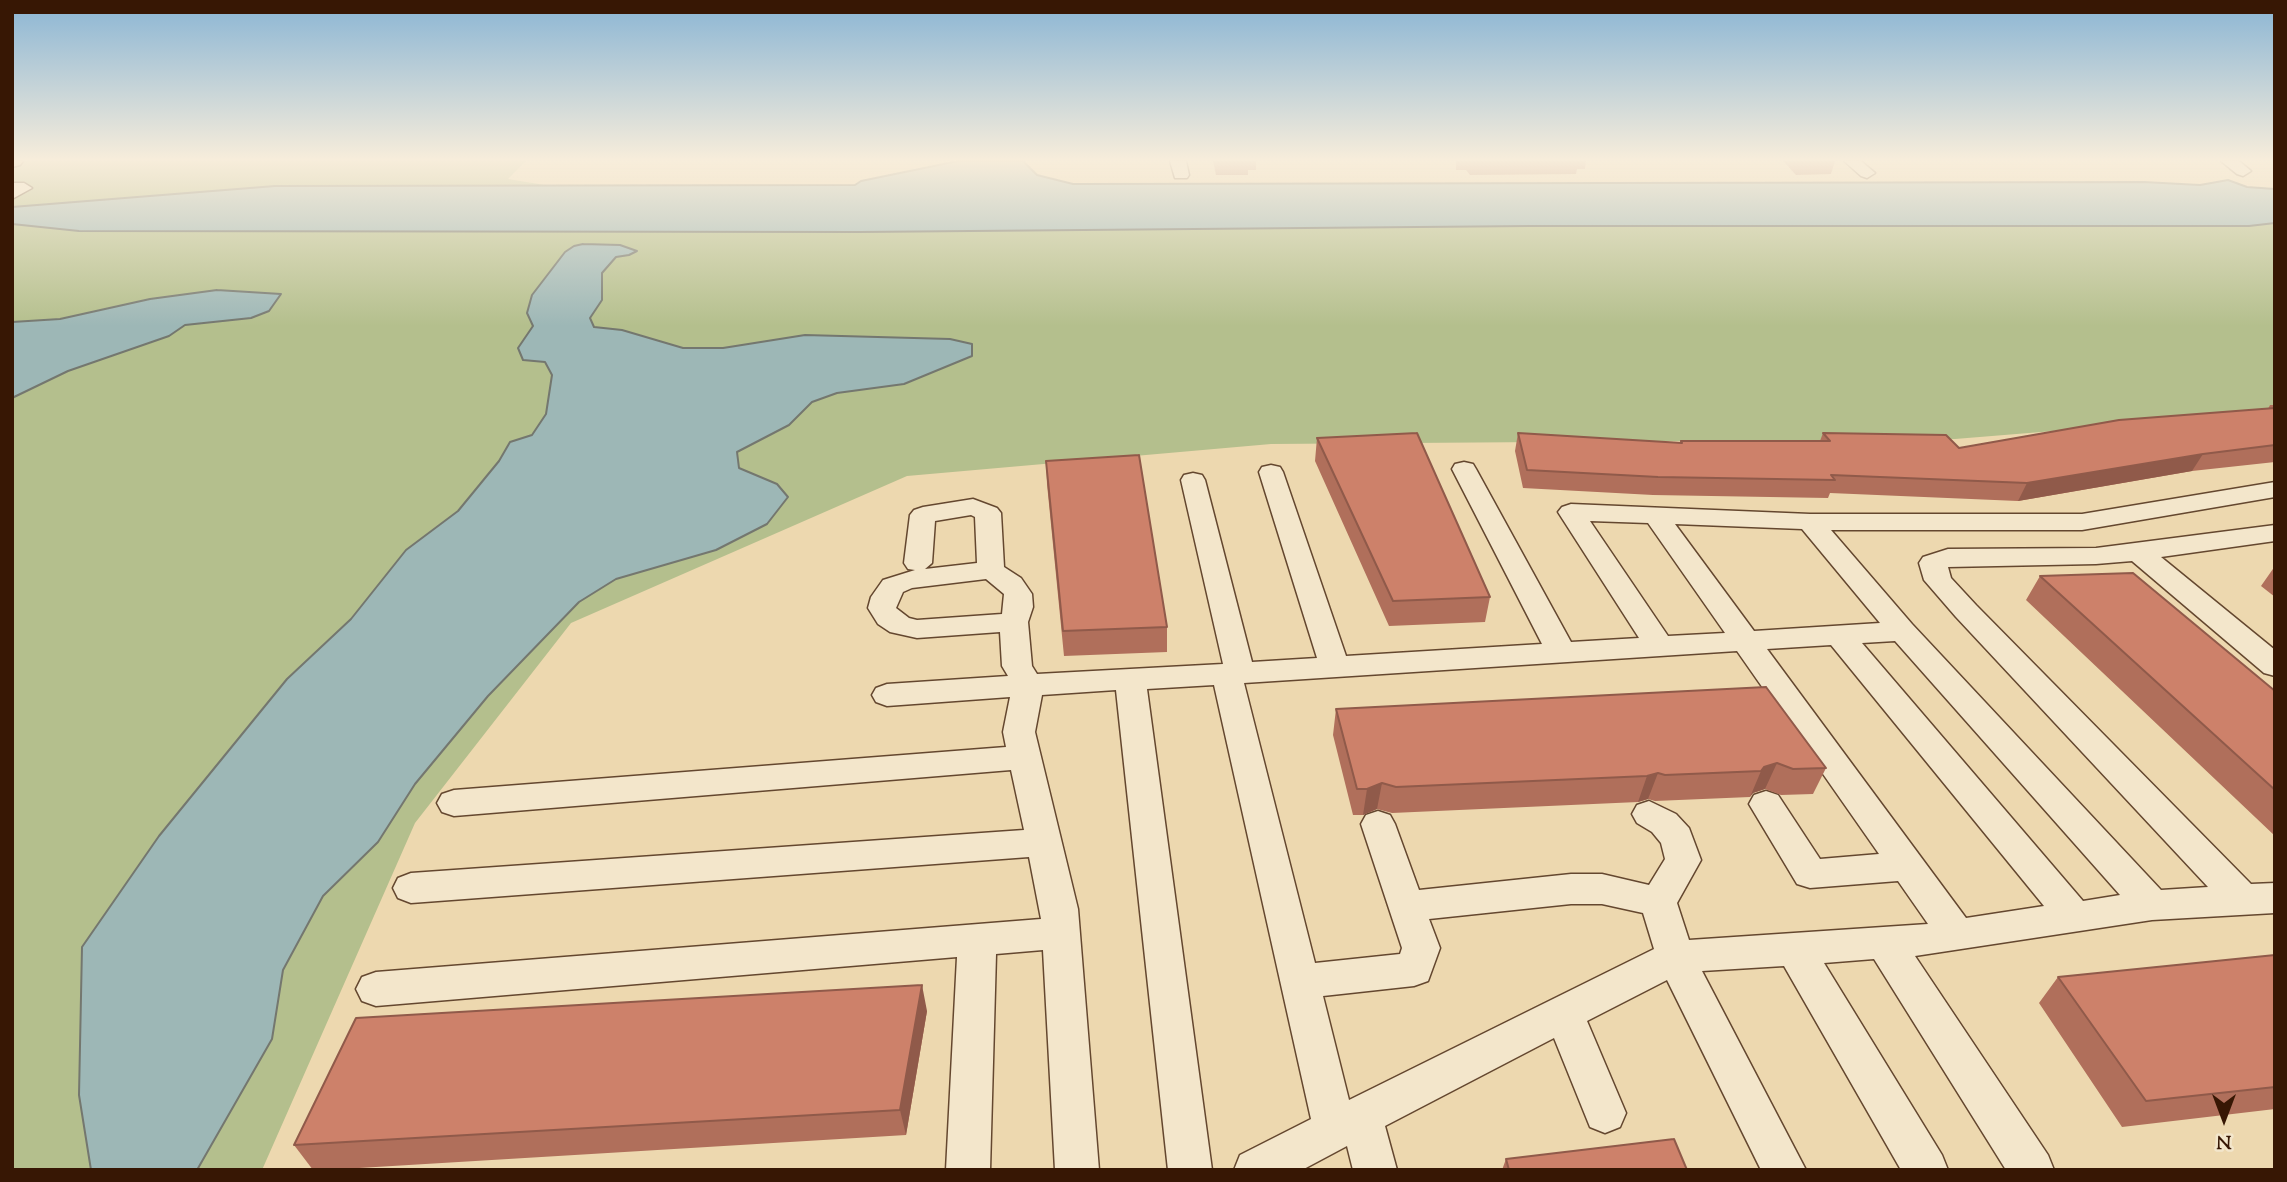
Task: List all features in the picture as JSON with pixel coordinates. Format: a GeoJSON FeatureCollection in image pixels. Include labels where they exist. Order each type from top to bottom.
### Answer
{"type":"FeatureCollection","features":[{"type":"Feature","properties":{"kind":"street"},"geometry":{"type":"LineString","coordinates":[[1464,470],[1562,653]]}},
{"type":"Feature","properties":{"kind":"street"},"geometry":{"type":"LineString","coordinates":[[1272,472],[1335,667]]}},
{"type":"Feature","properties":{"kind":"street"},"geometry":{"type":"LineString","coordinates":[[1193,480],[1300,982],[1348,1124],[1376,1170]]}},
{"type":"Feature","properties":{"kind":"street"},"geometry":{"type":"LineString","coordinates":[[1660,647],[1571,512],[1810,522],[2082,522],[2275,489]]}},
{"type":"Feature","properties":{"kind":"street"},"geometry":{"type":"LineString","coordinates":[[918,564],[923,515],[974,507],[988,513],[991,570]]}},
{"type":"Feature","properties":{"kind":"street"},"geometry":{"type":"LineString","coordinates":[[1656,516],[1957,935]]}},
{"type":"Feature","properties":{"kind":"street"},"geometry":{"type":"LineString","coordinates":[[1810,522],[1902,631],[2152,905]]}},
{"type":"Feature","properties":{"kind":"street"},"geometry":{"type":"LineString","coordinates":[[2259,899],[1966,611],[1938,580],[1933,563],[1948,557],[2138,552],[2275,533]]}},
{"type":"Feature","properties":{"kind":"street"},"geometry":{"type":"LineString","coordinates":[[2138,552],[2275,666]]}},
{"type":"Feature","properties":{"kind":"street"},"geometry":{"type":"LineString","coordinates":[[1014,622],[917,629],[900,625],[888,618],[883,608],[885,597],[893,586],[906,580],[991,570],[1011,583],[1018,594],[1019,607],[1014,622],[1017,666],[1028,685],[1019,732],[1059,909],[1077,1170]]}},
{"type":"Feature","properties":{"kind":"street"},"geometry":{"type":"LineString","coordinates":[[887,695],[1902,631]]}},
{"type":"Feature","properties":{"kind":"street"},"geometry":{"type":"LineString","coordinates":[[1839,635],[2074,917]]}},
{"type":"Feature","properties":{"kind":"street"},"geometry":{"type":"LineString","coordinates":[[1130,679],[1190,1170]]}},
{"type":"Feature","properties":{"kind":"street"},"geometry":{"type":"LineString","coordinates":[[454,803],[1025,757]]}},
{"type":"Feature","properties":{"kind":"street"},"geometry":{"type":"LineString","coordinates":[[1766,804],[1810,874],[1908,866]]}},
{"type":"Feature","properties":{"kind":"street"},"geometry":{"type":"LineString","coordinates":[[1649,814],[1664,823],[1676,838],[1683,860],[1658,902],[1675,957],[1784,1170]]}},
{"type":"Feature","properties":{"kind":"street"},"geometry":{"type":"LineString","coordinates":[[1300,982],[1414,969],[1421,948],[1378,824]]}},
{"type":"Feature","properties":{"kind":"street"},"geometry":{"type":"LineString","coordinates":[[411,888],[1044,842]]}},
{"type":"Feature","properties":{"kind":"street"},"geometry":{"type":"LineString","coordinates":[[1407,906],[1571,889],[1602,889],[1658,902]]}},
{"type":"Feature","properties":{"kind":"street"},"geometry":{"type":"LineString","coordinates":[[1256,1170],[1675,957],[1957,935],[2152,905],[2259,899]]}},
{"type":"Feature","properties":{"kind":"street"},"geometry":{"type":"LineString","coordinates":[[376,989],[1060,933]]}},
{"type":"Feature","properties":{"kind":"street"},"geometry":{"type":"LineString","coordinates":[[968,1170],[977,940]]}},
{"type":"Feature","properties":{"kind":"street"},"geometry":{"type":"LineString","coordinates":[[1884,942],[2032,1170]]}},
{"type":"Feature","properties":{"kind":"street"},"geometry":{"type":"LineString","coordinates":[[1794,948],[1926,1170]]}},
{"type":"Feature","properties":{"kind":"street"},"geometry":{"type":"LineString","coordinates":[[1564,1013],[1605,1113]]}},
{"type":"Feature","properties":{"kind":"green space"},"geometry":{"type":"Polygon","coordinates":[[[2275,223],[2275,413],[1955,439],[1271,444],[907,476],[571,623],[415,823],[262,1170],[12,1170],[12,224],[79,231],[860,232],[1528,226],[2249,226],[2275,223]]]}},
{"type":"Feature","properties":{"kind":"water"},"geometry":{"type":"Polygon","coordinates":[[[12,216],[2275,216],[2275,223],[2249,226],[1528,226],[860,232],[79,231],[12,224],[12,216]]]}},
{"type":"Feature","properties":{"kind":"water"},"geometry":{"type":"Polygon","coordinates":[[[583,244],[620,245],[637,251],[616,257],[602,273],[602,300],[590,318],[594,327],[622,330],[683,348],[723,348],[805,335],[950,339],[972,344],[972,356],[904,384],[837,393],[812,402],[789,425],[737,452],[739,468],[777,484],[788,497],[767,524],[716,550],[616,579],[579,602],[488,696],[415,784],[378,842],[323,896],[283,970],[272,1039],[197,1170],[91,1170],[79,1095],[82,947],[159,836],[287,679],[351,619],[406,550],[458,511],[499,461],[510,442],[532,435],[546,414],[552,375],[545,362],[523,360],[518,348],[533,326],[527,313],[532,295],[565,252],[583,244]]]}},
{"type":"Feature","properties":{"kind":"water"},"geometry":{"type":"Polygon","coordinates":[[[217,290],[281,294],[269,311],[251,318],[185,325],[169,336],[68,371],[12,398],[12,322],[60,319],[150,299],[217,290]]]}},
{"type":"Feature","properties":{"kind":"building"},"geometry":{"type":"Polygon","coordinates":[[[2275,408],[2275,445],[2027,483],[1831,475],[1835,480],[1658,477],[1527,470],[1518,433],[1682,443],[1681,441],[1830,441],[1823,433],[1946,435],[1959,448],[2119,420],[2275,408]]]}},
{"type":"Feature","properties":{"kind":"building"},"geometry":{"type":"Polygon","coordinates":[[[1417,433],[1490,597],[1393,601],[1317,438],[1417,433]]]}},
{"type":"Feature","properties":{"kind":"building"},"geometry":{"type":"Polygon","coordinates":[[[1139,455],[1167,627],[1063,631],[1046,461],[1139,455]]]}},
{"type":"Feature","properties":{"kind":"building"},"geometry":{"type":"Polygon","coordinates":[[[2133,573],[2275,691],[2275,790],[2040,576],[2133,573]]]}},
{"type":"Feature","properties":{"kind":"building"},"geometry":{"type":"Polygon","coordinates":[[[1766,687],[1826,768],[1793,769],[1777,763],[1764,767],[1761,771],[1665,775],[1658,773],[1647,776],[1396,787],[1382,783],[1367,789],[1357,789],[1336,709],[1766,687]]]}},
{"type":"Feature","properties":{"kind":"building"},"geometry":{"type":"Polygon","coordinates":[[[2275,955],[2275,1087],[2146,1101],[2058,977],[2275,955]]]}},
{"type":"Feature","properties":{"kind":"building"},"geometry":{"type":"Polygon","coordinates":[[[922,985],[900,1110],[294,1145],[356,1018],[922,985]]]}},
{"type":"Feature","properties":{"kind":"building"},"geometry":{"type":"Polygon","coordinates":[[[1674,1139],[1687,1170],[1509,1170],[1506,1159],[1674,1139]]]}}]}
